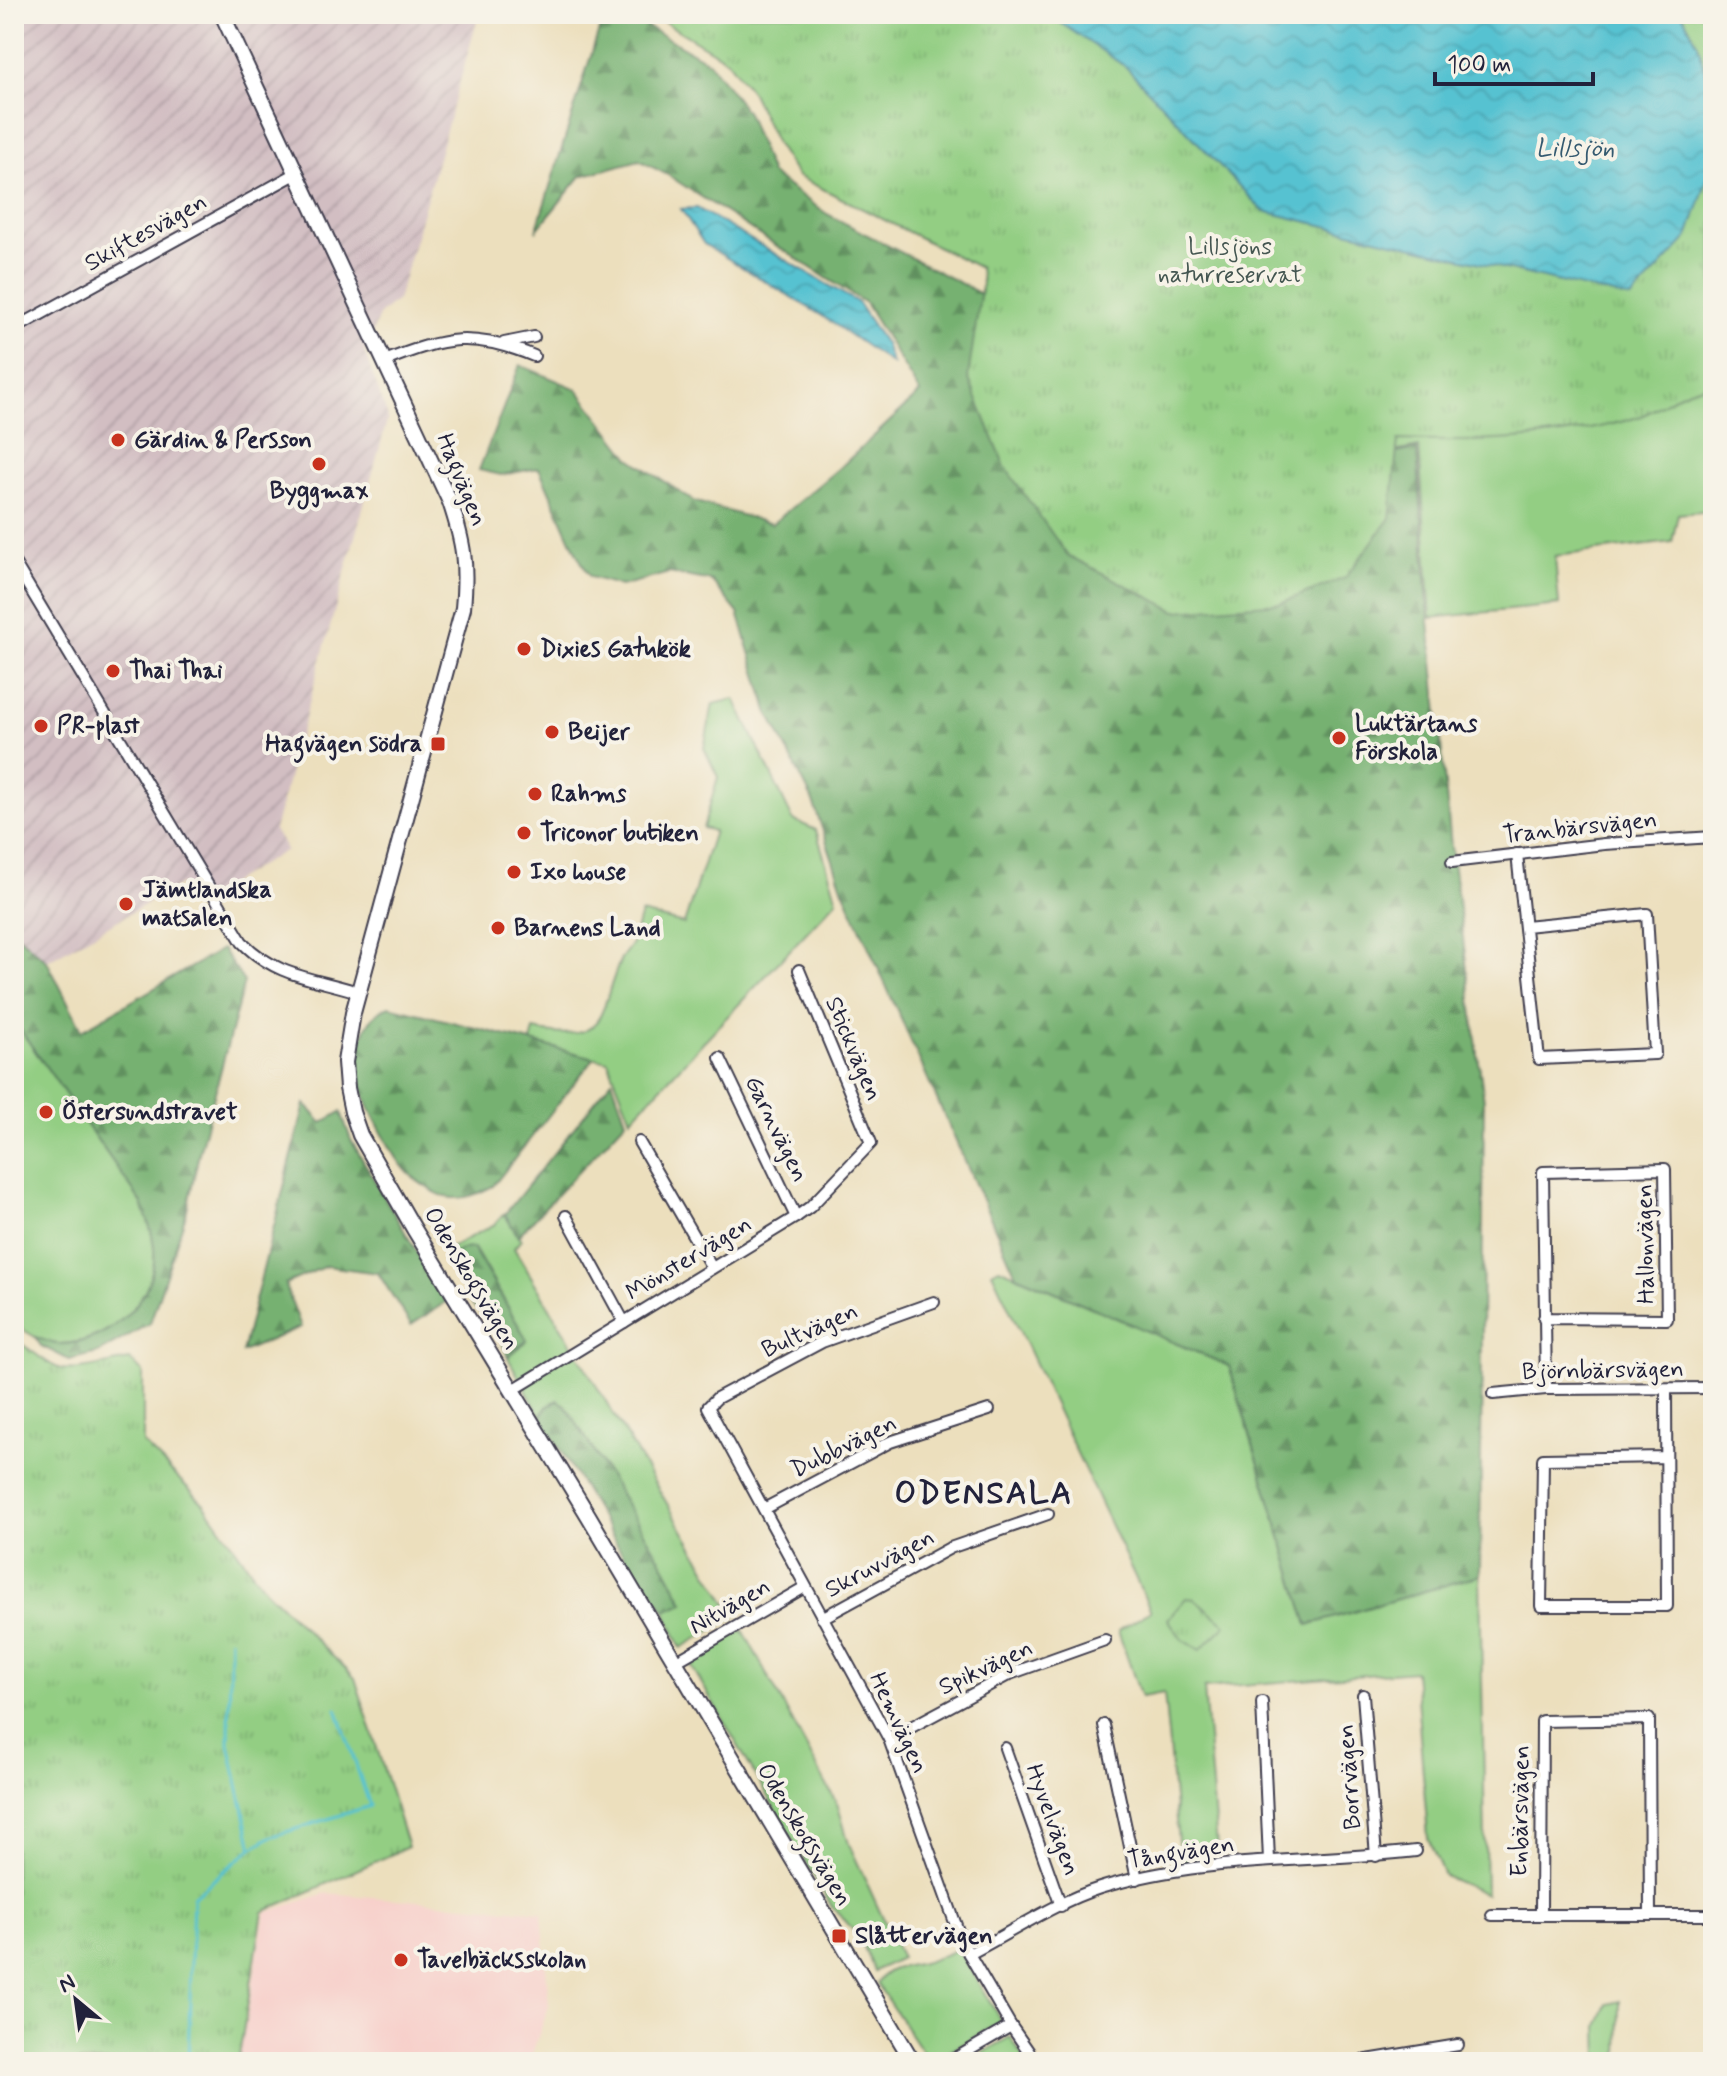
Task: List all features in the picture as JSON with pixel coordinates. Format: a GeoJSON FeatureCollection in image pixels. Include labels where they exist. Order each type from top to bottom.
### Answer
{"type":"FeatureCollection","features":[{"type":"Feature","properties":{"kind":"street","name":"Hagvägen"},"geometry":{"type":"LineString","coordinates":[[222,14],[450,502],[463,540],[466,569],[463,608],[358,992]]}},
{"type":"Feature","properties":{"kind":"street","name":"Skiftesvägen"},"geometry":{"type":"LineString","coordinates":[[14,329],[297,173]]}},
{"type":"Feature","properties":{"kind":"street"},"geometry":{"type":"LineString","coordinates":[[502,343],[534,337]]}},
{"type":"Feature","properties":{"kind":"street"},"geometry":{"type":"LineString","coordinates":[[385,361],[432,342],[476,339],[502,343],[534,356]]}},
{"type":"Feature","properties":{"kind":"street"},"geometry":{"type":"LineString","coordinates":[[14,562],[242,942],[257,957],[278,970],[358,992]]}},
{"type":"Feature","properties":{"kind":"street","name":"Tranbärsvägen"},"geometry":{"type":"LineString","coordinates":[[1452,862],[1604,844],[1713,837]]}},
{"type":"Feature","properties":{"kind":"street"},"geometry":{"type":"LineString","coordinates":[[1517,854],[1539,1059],[1655,1054],[1647,914],[1525,926]]}},
{"type":"Feature","properties":{"kind":"street","name":"Stickvägen"},"geometry":{"type":"LineString","coordinates":[[799,970],[871,1143]]}},
{"type":"Feature","properties":{"kind":"street","name":"Odenskogsvägen"},"geometry":{"type":"LineString","coordinates":[[358,992],[345,1062],[347,1088],[360,1135],[913,2062]]}},
{"type":"Feature","properties":{"kind":"street","name":"Garnvägen"},"geometry":{"type":"LineString","coordinates":[[720,1058],[796,1217]]}},
{"type":"Feature","properties":{"kind":"street"},"geometry":{"type":"LineString","coordinates":[[639,1142],[712,1268]]}},
{"type":"Feature","properties":{"kind":"street","name":"Mönstervägen"},"geometry":{"type":"LineString","coordinates":[[513,1390],[796,1217],[810,1207],[871,1143]]}},
{"type":"Feature","properties":{"kind":"street","name":"Hallonvägen"},"geometry":{"type":"LineString","coordinates":[[1544,1318],[1667,1319],[1665,1169],[1543,1172],[1544,1318],[1546,1389]]}},
{"type":"Feature","properties":{"kind":"street"},"geometry":{"type":"LineString","coordinates":[[566,1216],[624,1322]]}},
{"type":"Feature","properties":{"kind":"street","name":"Bultvägen"},"geometry":{"type":"LineString","coordinates":[[708,1407],[717,1398],[822,1342],[934,1302]]}},
{"type":"Feature","properties":{"kind":"street","name":"Björnbärsvägen"},"geometry":{"type":"LineString","coordinates":[[1493,1394],[1546,1389],[1713,1388]]}},
{"type":"Feature","properties":{"kind":"street"},"geometry":{"type":"LineString","coordinates":[[1666,1390],[1667,1606],[1541,1606],[1543,1459],[1666,1457]]}},
{"type":"Feature","properties":{"kind":"street","name":"Hemvägen"},"geometry":{"type":"LineString","coordinates":[[708,1407],[889,1739],[962,1942],[1036,2062]]}},
{"type":"Feature","properties":{"kind":"street","name":"Dubbvägen"},"geometry":{"type":"LineString","coordinates":[[764,1509],[890,1442],[989,1410]]}},
{"type":"Feature","properties":{"kind":"street","name":"Skruvvägen"},"geometry":{"type":"LineString","coordinates":[[822,1618],[950,1548],[1048,1514]]}},
{"type":"Feature","properties":{"kind":"street","name":"Nitvägen"},"geometry":{"type":"LineString","coordinates":[[675,1662],[805,1587]]}},
{"type":"Feature","properties":{"kind":"street","name":"Spikvägen"},"geometry":{"type":"LineString","coordinates":[[889,1739],[1010,1674],[1105,1640]]}},
{"type":"Feature","properties":{"kind":"street","name":"Borrvägen"},"geometry":{"type":"LineString","coordinates":[[1363,1695],[1376,1856]]}},
{"type":"Feature","properties":{"kind":"street"},"geometry":{"type":"LineString","coordinates":[[1262,1702],[1269,1860]]}},
{"type":"Feature","properties":{"kind":"street","name":"Enbärsvägen"},"geometry":{"type":"LineString","coordinates":[[1541,1913],[1542,1721],[1649,1719],[1650,1914]]}},
{"type":"Feature","properties":{"kind":"street"},"geometry":{"type":"LineString","coordinates":[[1104,1725],[1137,1879]]}},
{"type":"Feature","properties":{"kind":"street","name":"Hyvelvägen"},"geometry":{"type":"LineString","coordinates":[[1005,1748],[1061,1906]]}},
{"type":"Feature","properties":{"kind":"street","name":"Tångvägen"},"geometry":{"type":"LineString","coordinates":[[969,1954],[1099,1889],[1137,1879],[1200,1866],[1416,1851]]}},
{"type":"Feature","properties":{"kind":"street"},"geometry":{"type":"LineString","coordinates":[[1492,1915],[1713,1915]]}},
{"type":"Feature","properties":{"kind":"street"},"geometry":{"type":"LineString","coordinates":[[949,2062],[1011,2026]]}},
{"type":"Feature","properties":{"kind":"street"},"geometry":{"type":"LineString","coordinates":[[1355,2062],[1458,2045]]}},
{"type":"Feature","properties":{"kind":"shaded area"},"geometry":{"type":"Polygon","coordinates":[[[14,14],[479,14],[398,299],[380,314],[364,351],[388,417],[274,830],[286,850],[194,905],[181,884],[47,961],[14,932],[14,14]]]}},
{"type":"Feature","properties":{"kind":"shaded area","name":"Tavelbäcksskolan"},"geometry":{"type":"Polygon","coordinates":[[[326,1893],[542,1912],[549,2006],[529,2062],[239,2062],[265,1913],[326,1893]]]}},
{"type":"Feature","properties":{"kind":"green space"},"geometry":{"type":"Polygon","coordinates":[[[604,14],[625,14],[709,62],[747,113],[771,174],[827,214],[1083,347],[1362,460],[1417,449],[1429,621],[1451,846],[1484,1101],[1480,1575],[1308,1625],[1229,1366],[1016,1275],[843,890],[812,799],[769,714],[738,613],[712,581],[669,573],[621,586],[590,577],[539,468],[501,475],[479,470],[520,365],[577,389],[630,458],[693,501],[772,524],[845,463],[920,393],[865,303],[666,174],[639,160],[581,176],[536,231],[604,14]]]}},
{"type":"Feature","properties":{"kind":"green space","name":"Lillsjöns naturreservat"},"geometry":{"type":"Polygon","coordinates":[[[651,14],[1713,14],[1713,383],[1682,393],[1641,416],[1577,432],[1518,439],[1398,440],[1390,518],[1345,578],[1280,603],[1176,611],[1067,555],[1005,467],[968,377],[982,283],[980,268],[797,176],[777,146],[752,93],[727,60],[651,14]]]}},
{"type":"Feature","properties":{"kind":"green space"},"geometry":{"type":"Polygon","coordinates":[[[1713,378],[1713,511],[1678,514],[1672,542],[1555,556],[1559,605],[1431,618],[1419,447],[1363,458],[1359,433],[1713,378]]]}},
{"type":"Feature","properties":{"kind":"green space"},"geometry":{"type":"Polygon","coordinates":[[[735,699],[793,820],[816,830],[837,900],[631,1119],[608,1061],[531,1042],[534,1030],[577,1033],[589,1029],[597,1020],[621,959],[632,943],[641,913],[684,924],[714,831],[703,828],[718,777],[704,748],[713,704],[735,699]]]}},
{"type":"Feature","properties":{"kind":"green space"},"geometry":{"type":"Polygon","coordinates":[[[14,932],[47,961],[82,1030],[222,949],[244,982],[186,1214],[150,1323],[98,1353],[69,1360],[41,1346],[35,1337],[56,1344],[75,1342],[91,1338],[119,1322],[141,1298],[148,1284],[153,1268],[154,1243],[141,1202],[14,1021],[14,932]]]}},
{"type":"Feature","properties":{"kind":"green space"},"geometry":{"type":"Polygon","coordinates":[[[389,1006],[594,1058],[493,1186],[468,1196],[446,1197],[427,1187],[405,1169],[393,1152],[362,1090],[359,1059],[362,1037],[372,1018],[389,1006]]]}},
{"type":"Feature","properties":{"kind":"green space","name":"Östersundstravet"},"geometry":{"type":"Polygon","coordinates":[[[14,1021],[141,1202],[154,1243],[153,1268],[148,1284],[131,1311],[106,1331],[75,1342],[47,1342],[14,1324],[14,1021]]]}},
{"type":"Feature","properties":{"kind":"green space"},"geometry":{"type":"Polygon","coordinates":[[[612,1080],[626,1121],[518,1236],[505,1214],[612,1080]]]}},
{"type":"Feature","properties":{"kind":"green space"},"geometry":{"type":"Polygon","coordinates":[[[305,1104],[322,1123],[341,1112],[351,1140],[446,1302],[411,1325],[378,1273],[326,1266],[285,1284],[301,1327],[242,1352],[305,1104]]]}},
{"type":"Feature","properties":{"kind":"green space"},"geometry":{"type":"Polygon","coordinates":[[[504,1214],[521,1240],[514,1248],[735,1617],[681,1648],[665,1611],[684,1602],[566,1406],[558,1400],[547,1406],[541,1417],[508,1358],[527,1340],[474,1248],[462,1249],[445,1259],[446,1250],[495,1224],[504,1214]]]}},
{"type":"Feature","properties":{"kind":"green space"},"geometry":{"type":"Polygon","coordinates":[[[473,1248],[527,1340],[508,1358],[499,1335],[473,1306],[447,1259],[462,1249],[473,1248]]]}},
{"type":"Feature","properties":{"kind":"green space"},"geometry":{"type":"Polygon","coordinates":[[[999,1268],[1229,1366],[1308,1625],[1480,1575],[1486,1894],[1444,1876],[1428,1838],[1415,1671],[1204,1688],[1218,1859],[1180,1862],[1164,1693],[1141,1697],[1118,1631],[1151,1611],[992,1272],[999,1268]]]}},
{"type":"Feature","properties":{"kind":"green space"},"geometry":{"type":"Polygon","coordinates":[[[14,1340],[62,1369],[81,1369],[130,1360],[143,1372],[143,1443],[204,1504],[265,1590],[355,1678],[408,1847],[263,1912],[238,2062],[14,2062],[14,1340]]]}},
{"type":"Feature","properties":{"kind":"green space"},"geometry":{"type":"Polygon","coordinates":[[[558,1400],[566,1406],[684,1603],[665,1611],[640,1583],[541,1417],[547,1407],[558,1400]]]}},
{"type":"Feature","properties":{"kind":"green space"},"geometry":{"type":"Polygon","coordinates":[[[1186,1598],[1195,1599],[1226,1625],[1200,1650],[1182,1639],[1168,1619],[1186,1598]]]}},
{"type":"Feature","properties":{"kind":"green space"},"geometry":{"type":"Polygon","coordinates":[[[743,1630],[838,1806],[849,1844],[901,1958],[874,1971],[862,1944],[832,1907],[691,1665],[694,1659],[743,1630]]]}},
{"type":"Feature","properties":{"kind":"green space"},"geometry":{"type":"Polygon","coordinates":[[[958,1949],[1002,2022],[929,2062],[877,1984],[891,1970],[926,1962],[958,1949]]]}},
{"type":"Feature","properties":{"kind":"green space"},"geometry":{"type":"Polygon","coordinates":[[[1620,2001],[1619,2062],[1599,2062],[1598,2026],[1607,2004],[1620,2001]]]}},
{"type":"Feature","properties":{"kind":"green space"},"geometry":{"type":"Polygon","coordinates":[[[1010,2037],[1026,2062],[967,2062],[1010,2037]]]}},
{"type":"Feature","properties":{"kind":"water","name":"Lillsjön"},"geometry":{"type":"Polygon","coordinates":[[[1047,14],[1682,14],[1698,44],[1713,104],[1713,162],[1688,237],[1631,299],[1263,211],[1126,67],[1047,14]]]}},
{"type":"Feature","properties":{"kind":"water"},"geometry":{"type":"Polygon","coordinates":[[[697,208],[857,302],[885,344],[892,364],[824,317],[704,244],[681,209],[697,208]]]}},
{"type":"Feature","properties":{"kind":"waterway"},"geometry":{"type":"LineString","coordinates":[[230,1639],[229,1744],[252,1848]]}},
{"type":"Feature","properties":{"kind":"waterway"},"geometry":{"type":"LineString","coordinates":[[188,2062],[193,1897],[270,1837],[370,1806],[337,1709]]}},
{"type":"Feature","properties":{"kind":"place","name":"Gärdin & Persson"},"geometry":{"type":"Point","coordinates":[118,440]}},
{"type":"Feature","properties":{"kind":"place","name":"Byggmax"},"geometry":{"type":"Point","coordinates":[319,464]}},
{"type":"Feature","properties":{"kind":"place","name":"Dixies Gatukök"},"geometry":{"type":"Point","coordinates":[524,649]}},
{"type":"Feature","properties":{"kind":"place","name":"Thai Thai"},"geometry":{"type":"Point","coordinates":[113,671]}},
{"type":"Feature","properties":{"kind":"place","name":"PR-plast"},"geometry":{"type":"Point","coordinates":[41,726]}},
{"type":"Feature","properties":{"kind":"place","name":"Beijer"},"geometry":{"type":"Point","coordinates":[552,732]}},
{"type":"Feature","properties":{"kind":"place","name":"Luktärtans Förskola"},"geometry":{"type":"Point","coordinates":[1339,738]}},
{"type":"Feature","properties":{"kind":"place","name":"Hagvägen södra"},"geometry":{"type":"Point","coordinates":[438,744]}},
{"type":"Feature","properties":{"kind":"place","name":"Rahms"},"geometry":{"type":"Point","coordinates":[535,794]}},
{"type":"Feature","properties":{"kind":"place","name":"Triconor butiken"},"geometry":{"type":"Point","coordinates":[524,833]}},
{"type":"Feature","properties":{"kind":"place","name":"Ixo house"},"geometry":{"type":"Point","coordinates":[514,872]}},
{"type":"Feature","properties":{"kind":"place","name":"Jämtlandska matsalen"},"geometry":{"type":"Point","coordinates":[126,904]}},
{"type":"Feature","properties":{"kind":"place","name":"Barnens Land"},"geometry":{"type":"Point","coordinates":[498,928]}},
{"type":"Feature","properties":{"kind":"place","name":"Östersundstravet"},"geometry":{"type":"Point","coordinates":[46,1112]}},
{"type":"Feature","properties":{"kind":"place","name":"Slåttervägen"},"geometry":{"type":"Point","coordinates":[839,1936]}},
{"type":"Feature","properties":{"kind":"place","name":"Tavelbäcksskolan"},"geometry":{"type":"Point","coordinates":[401,1960]}},
{"type":"Feature","properties":{"kind":"district","name":"ODENSALA"},"geometry":{"type":"Point","coordinates":[984,1494]}}]}
